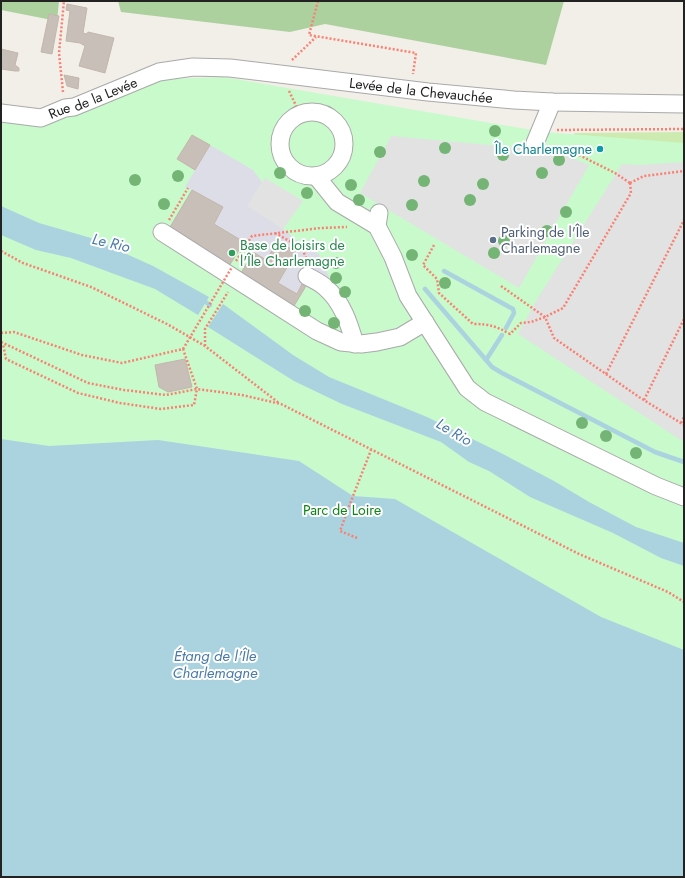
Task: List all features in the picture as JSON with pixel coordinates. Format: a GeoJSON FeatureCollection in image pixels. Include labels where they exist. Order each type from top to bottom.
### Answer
{"type":"FeatureCollection","features":[{"type":"Feature","properties":{"kind":"street","name":"Levée de la Chevauchée"},"geometry":{"type":"LineString","coordinates":[[159,72],[193,68],[230,68],[411,90],[514,100],[684,104]]}},
{"type":"Feature","properties":{"kind":"street","name":"Rue de la Levée"},"geometry":{"type":"LineString","coordinates":[[1,113],[41,118],[65,108],[74,107],[159,72]]}},
{"type":"Feature","properties":{"kind":"street"},"geometry":{"type":"LineString","coordinates":[[538,136],[552,102]]}},
{"type":"Feature","properties":{"kind":"street"},"geometry":{"type":"LineString","coordinates":[[316,176],[337,202],[378,219],[408,296],[467,388],[485,402],[656,486],[684,496]]}},
{"type":"Feature","properties":{"kind":"street"},"geometry":{"type":"LineString","coordinates":[[162,232],[317,331],[341,342],[361,344],[400,338],[425,322]]}},
{"type":"Feature","properties":{"kind":"street"},"geometry":{"type":"LineString","coordinates":[[307,276],[325,287],[337,298],[352,331],[355,344]]}},
{"type":"Feature","properties":{"kind":"path"},"geometry":{"type":"LineString","coordinates":[[64,1],[59,53],[65,108]]}},
{"type":"Feature","properties":{"kind":"path"},"geometry":{"type":"LineString","coordinates":[[318,1],[309,35],[416,53],[411,90]]}},
{"type":"Feature","properties":{"kind":"path"},"geometry":{"type":"LineString","coordinates":[[538,136],[684,129]]}},
{"type":"Feature","properties":{"kind":"path"},"geometry":{"type":"LineString","coordinates":[[579,155],[630,183]]}},
{"type":"Feature","properties":{"kind":"path"},"geometry":{"type":"LineString","coordinates":[[630,183],[644,176],[684,171]]}},
{"type":"Feature","properties":{"kind":"path"},"geometry":{"type":"LineString","coordinates":[[434,245],[423,265],[436,279],[438,293],[473,324],[485,324],[499,328],[510,334],[520,323],[531,322],[563,308],[631,193],[630,183]]}},
{"type":"Feature","properties":{"kind":"path"},"geometry":{"type":"LineString","coordinates":[[162,232],[188,188]]}},
{"type":"Feature","properties":{"kind":"path"},"geometry":{"type":"LineString","coordinates":[[606,374],[684,220]]}},
{"type":"Feature","properties":{"kind":"path"},"geometry":{"type":"LineString","coordinates":[[1,333],[14,332],[82,355],[122,363],[183,349],[252,236],[321,228],[349,227]]}},
{"type":"Feature","properties":{"kind":"path"},"geometry":{"type":"LineString","coordinates":[[275,233],[302,248],[306,258],[307,276]]}},
{"type":"Feature","properties":{"kind":"path"},"geometry":{"type":"LineString","coordinates":[[1,251],[23,263],[91,287],[167,324],[205,346],[281,404],[579,554],[668,592],[684,602]]}},
{"type":"Feature","properties":{"kind":"path"},"geometry":{"type":"LineString","coordinates":[[501,286],[545,316],[554,338],[644,400],[683,424],[684,417]]}},
{"type":"Feature","properties":{"kind":"path"},"geometry":{"type":"LineString","coordinates":[[205,346],[205,329],[228,292]]}},
{"type":"Feature","properties":{"kind":"path"},"geometry":{"type":"LineString","coordinates":[[644,400],[684,319]]}},
{"type":"Feature","properties":{"kind":"path"},"geometry":{"type":"LineString","coordinates":[[2,343],[6,359],[78,393],[120,403],[161,409],[194,405],[197,389],[183,349]]}},
{"type":"Feature","properties":{"kind":"path"},"geometry":{"type":"LineString","coordinates":[[2,343],[88,383],[124,390],[166,395],[197,389],[242,395],[281,404]]}},
{"type":"Feature","properties":{"kind":"path"},"geometry":{"type":"LineString","coordinates":[[357,538],[340,531],[352,496],[371,450]]}},
{"type":"Feature","properties":{"kind":"green space"},"geometry":{"type":"Polygon","coordinates":[[[1,1],[59,1],[57,21],[1,10],[1,1]]]}},
{"type":"Feature","properties":{"kind":"green space"},"geometry":{"type":"Polygon","coordinates":[[[118,1],[564,1],[546,65],[325,24],[290,32],[121,12],[118,1]]]}},
{"type":"Feature","properties":{"kind":"green space","name":"Parc de Loire"},"geometry":{"type":"Polygon","coordinates":[[[224,77],[544,132],[684,143],[684,877],[1,877],[1,117],[69,116],[164,79],[224,77]]]}},
{"type":"Feature","properties":{"kind":"green space"},"geometry":{"type":"Polygon","coordinates":[[[684,132],[684,162],[571,138],[575,133],[684,132]]]}},
{"type":"Feature","properties":{"kind":"shaded area","name":"Parking de l'Île Charlemagne"},"geometry":{"type":"Polygon","coordinates":[[[391,136],[555,151],[589,165],[519,288],[360,193],[391,136]]]}},
{"type":"Feature","properties":{"kind":"shaded area"},"geometry":{"type":"Polygon","coordinates":[[[210,145],[253,170],[262,182],[247,206],[319,254],[333,286],[307,276],[297,294],[278,283],[296,252],[278,241],[266,260],[253,252],[244,242],[214,224],[222,207],[185,187],[210,145]]]}},
{"type":"Feature","properties":{"kind":"shaded area"},"geometry":{"type":"Polygon","coordinates":[[[684,162],[684,442],[518,334],[536,301],[622,164],[638,165],[684,162]]]}},
{"type":"Feature","properties":{"kind":"shaded area"},"geometry":{"type":"Polygon","coordinates":[[[265,178],[303,201],[283,229],[246,206],[265,178]]]}},
{"type":"Feature","properties":{"kind":"water"},"geometry":{"type":"Polygon","coordinates":[[[1,206],[39,223],[91,238],[153,266],[209,297],[198,315],[155,289],[71,258],[36,250],[1,235],[1,206]]]}},
{"type":"Feature","properties":{"kind":"water"},"geometry":{"type":"Polygon","coordinates":[[[223,304],[293,355],[329,377],[427,417],[497,451],[636,527],[684,543],[684,566],[661,558],[613,533],[530,497],[489,471],[469,462],[441,442],[342,404],[294,381],[208,327],[223,304]]]}},
{"type":"Feature","properties":{"kind":"water","name":"Étang de l'Île Charlemagne"},"geometry":{"type":"Polygon","coordinates":[[[1,439],[49,446],[158,440],[299,461],[353,496],[395,499],[601,617],[684,650],[684,877],[1,877],[1,439]]]}},
{"type":"Feature","properties":{"kind":"building"},"geometry":{"type":"Polygon","coordinates":[[[67,4],[87,8],[83,33],[87,34],[88,32],[114,38],[105,73],[79,66],[85,46],[80,43],[66,41],[70,11],[66,10],[67,4]]]}},
{"type":"Feature","properties":{"kind":"building"},"geometry":{"type":"Polygon","coordinates":[[[49,14],[59,16],[52,54],[41,52],[49,14]]]}},
{"type":"Feature","properties":{"kind":"building"},"geometry":{"type":"Polygon","coordinates":[[[1,49],[18,53],[15,65],[19,68],[19,71],[1,69],[1,49]]]}},
{"type":"Feature","properties":{"kind":"building"},"geometry":{"type":"Polygon","coordinates":[[[64,75],[79,78],[78,89],[67,86],[64,75]]]}},
{"type":"Feature","properties":{"kind":"building"},"geometry":{"type":"Polygon","coordinates":[[[192,135],[210,145],[195,170],[177,159],[192,135]]]}},
{"type":"Feature","properties":{"kind":"building","name":"Île Charlemagne"},"geometry":{"type":"Polygon","coordinates":[[[600,145],[605,148],[601,153],[596,150],[600,145]]]}},
{"type":"Feature","properties":{"kind":"building"},"geometry":{"type":"Polygon","coordinates":[[[192,190],[223,207],[214,224],[244,242],[229,266],[199,247],[200,245],[170,227],[192,190]]]}},
{"type":"Feature","properties":{"kind":"building"},"geometry":{"type":"Polygon","coordinates":[[[278,241],[296,252],[278,283],[297,294],[302,284],[306,286],[291,311],[241,273],[253,252],[266,260],[278,241]]]}},
{"type":"Feature","properties":{"kind":"building"},"geometry":{"type":"Polygon","coordinates":[[[185,359],[192,387],[168,392],[159,387],[155,365],[185,359]]]}},
{"type":"Feature","properties":{"kind":"waterway"},"geometry":{"type":"LineString","coordinates":[[444,271],[513,309],[514,313],[506,328]]}},
{"type":"Feature","properties":{"kind":"waterway"},"geometry":{"type":"LineString","coordinates":[[425,289],[492,367],[655,452],[684,462]]}},
{"type":"Feature","properties":{"kind":"waterway","name":"Le Rio"},"geometry":{"type":"LineString","coordinates":[[201,299],[210,305]]}},
{"type":"Feature","properties":{"kind":"waterway"},"geometry":{"type":"LineString","coordinates":[[486,360],[502,335]]}},
{"type":"Feature","properties":{"kind":"place","name":"Île Charlemagne"},"geometry":{"type":"Point","coordinates":[600,149]}},
{"type":"Feature","properties":{"kind":"place","name":"Parking de l'Île Charlemagne"},"geometry":{"type":"Point","coordinates":[493,240]}},
{"type":"Feature","properties":{"kind":"place","name":"Base de loisirs de l'Île Charlemagne"},"geometry":{"type":"Point","coordinates":[232,253]}}]}
